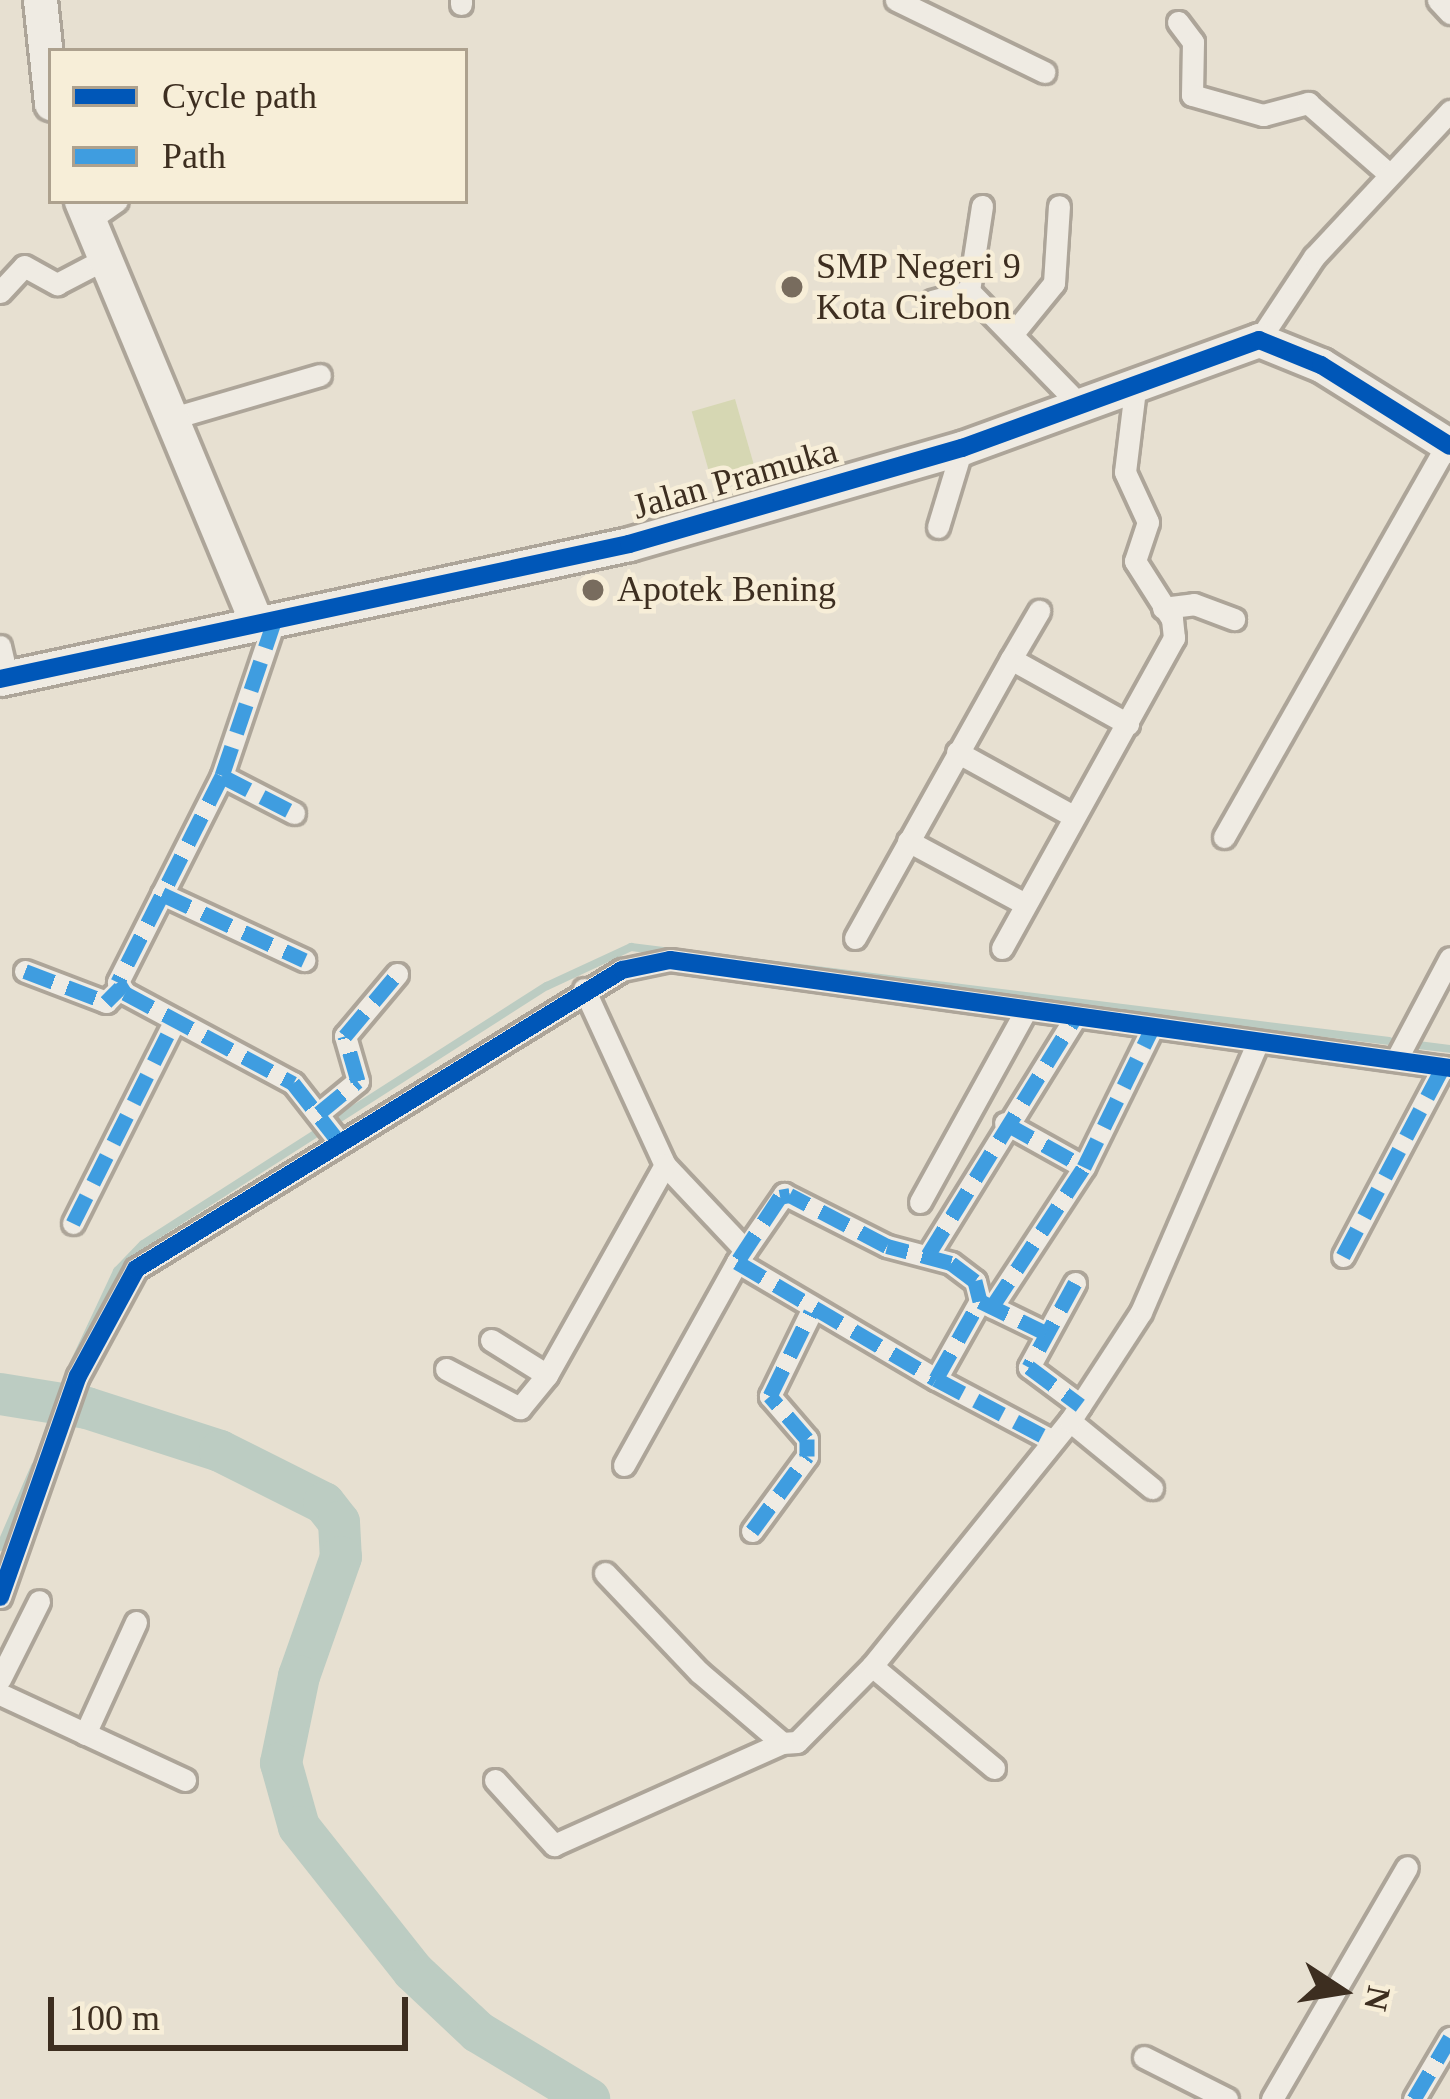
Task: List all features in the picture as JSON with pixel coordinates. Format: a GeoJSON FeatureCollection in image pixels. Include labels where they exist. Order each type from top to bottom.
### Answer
{"type":"FeatureCollection","features":[{"type":"Feature","properties":{"kind":"street"},"geometry":{"type":"LineString","coordinates":[[40,0],[48,76]]}},
{"type":"Feature","properties":{"kind":"street"},"geometry":{"type":"LineString","coordinates":[[896,0],[1044,71]]}},
{"type":"Feature","properties":{"kind":"street"},"geometry":{"type":"LineString","coordinates":[[1438,0],[1450,13]]}},
{"type":"Feature","properties":{"kind":"street"},"geometry":{"type":"LineString","coordinates":[[1178,22],[1193,42],[1192,95],[1263,115],[1308,103],[1390,174]]}},
{"type":"Feature","properties":{"kind":"street"},"geometry":{"type":"LineString","coordinates":[[1224,837],[1448,445],[1321,365],[1259,340],[1294,281],[1450,111]]}},
{"type":"Feature","properties":{"kind":"street"},"geometry":{"type":"LineString","coordinates":[[969,291],[982,206]]}},
{"type":"Feature","properties":{"kind":"street"},"geometry":{"type":"LineString","coordinates":[[1016,331],[1054,283],[1059,206]]}},
{"type":"Feature","properties":{"kind":"street"},"geometry":{"type":"LineString","coordinates":[[25,970],[106,1002],[120,988],[120,974],[222,776],[266,620],[85,211]]}},
{"type":"Feature","properties":{"kind":"street"},"geometry":{"type":"LineString","coordinates":[[0,292],[24,266],[57,284],[103,260]]}},
{"type":"Feature","properties":{"kind":"street"},"geometry":{"type":"LineString","coordinates":[[969,291],[1016,331],[1078,403]]}},
{"type":"Feature","properties":{"kind":"street"},"geometry":{"type":"LineString","coordinates":[[932,301],[969,291]]}},
{"type":"Feature","properties":{"kind":"street","name":"Jalan Pramuka"},"geometry":{"type":"LineString","coordinates":[[2,668],[266,620],[629,544],[962,448],[1259,340]]}},
{"type":"Feature","properties":{"kind":"street"},"geometry":{"type":"LineString","coordinates":[[173,418],[320,375]]}},
{"type":"Feature","properties":{"kind":"street"},"geometry":{"type":"LineString","coordinates":[[1002,948],[1174,638],[1163,608],[1135,561],[1148,522],[1125,472],[1136,381]]}},
{"type":"Feature","properties":{"kind":"street"},"geometry":{"type":"LineString","coordinates":[[938,527],[962,448]]}},
{"type":"Feature","properties":{"kind":"street"},"geometry":{"type":"LineString","coordinates":[[1163,608],[1194,604],[1234,619]]}},
{"type":"Feature","properties":{"kind":"street"},"geometry":{"type":"LineString","coordinates":[[855,938],[1039,610]]}},
{"type":"Feature","properties":{"kind":"street"},"geometry":{"type":"LineString","coordinates":[[1011,659],[1128,724]]}},
{"type":"Feature","properties":{"kind":"street"},"geometry":{"type":"LineString","coordinates":[[958,752],[1073,816]]}},
{"type":"Feature","properties":{"kind":"street"},"geometry":{"type":"LineString","coordinates":[[222,776],[294,813]]}},
{"type":"Feature","properties":{"kind":"street"},"geometry":{"type":"LineString","coordinates":[[908,841],[1025,904]]}},
{"type":"Feature","properties":{"kind":"street"},"geometry":{"type":"LineString","coordinates":[[162,894],[304,960]]}},
{"type":"Feature","properties":{"kind":"street"},"geometry":{"type":"LineString","coordinates":[[1396,1060],[1450,958]]}},
{"type":"Feature","properties":{"kind":"street"},"geometry":{"type":"LineString","coordinates":[[0,1597],[4,1571],[78,1376],[136,1269],[329,1128],[637,964],[670,961],[1151,1031],[1447,1068],[1411,1141],[1343,1256]]}},
{"type":"Feature","properties":{"kind":"street"},"geometry":{"type":"LineString","coordinates":[[329,1128],[359,1073],[345,1036],[398,974]]}},
{"type":"Feature","properties":{"kind":"street"},"geometry":{"type":"LineString","coordinates":[[120,988],[269,1067],[329,1128]]}},
{"type":"Feature","properties":{"kind":"street"},"geometry":{"type":"LineString","coordinates":[[584,989],[665,1165],[741,1256],[811,1312],[1054,1442]]}},
{"type":"Feature","properties":{"kind":"street"},"geometry":{"type":"LineString","coordinates":[[920,1202],[1025,1012]]}},
{"type":"Feature","properties":{"kind":"street"},"geometry":{"type":"LineString","coordinates":[[928,1255],[1005,1123],[1075,1018]]}},
{"type":"Feature","properties":{"kind":"street"},"geometry":{"type":"LineString","coordinates":[[73,1223],[175,1020]]}},
{"type":"Feature","properties":{"kind":"street"},"geometry":{"type":"LineString","coordinates":[[936,1379],[1084,1167],[1151,1031]]}},
{"type":"Feature","properties":{"kind":"street"},"geometry":{"type":"LineString","coordinates":[[495,1780],[554,1845],[782,1743],[797,1742],[872,1666],[1075,1413],[1150,1294],[1258,1042]]}},
{"type":"Feature","properties":{"kind":"street"},"geometry":{"type":"LineString","coordinates":[[1005,1123],[1084,1167]]}},
{"type":"Feature","properties":{"kind":"street"},"geometry":{"type":"LineString","coordinates":[[446,1369],[516,1409],[547,1375],[665,1165]]}},
{"type":"Feature","properties":{"kind":"street"},"geometry":{"type":"LineString","coordinates":[[624,1465],[741,1256],[784,1194],[887,1246],[928,1255],[970,1276],[986,1304],[1046,1333]]}},
{"type":"Feature","properties":{"kind":"street"},"geometry":{"type":"LineString","coordinates":[[1075,1282],[1029,1367],[1152,1488]]}},
{"type":"Feature","properties":{"kind":"street"},"geometry":{"type":"LineString","coordinates":[[752,1531],[807,1456],[806,1439],[770,1396],[811,1312]]}},
{"type":"Feature","properties":{"kind":"street"},"geometry":{"type":"LineString","coordinates":[[491,1340],[547,1375]]}},
{"type":"Feature","properties":{"kind":"street"},"geometry":{"type":"LineString","coordinates":[[605,1573],[699,1672],[782,1743]]}},
{"type":"Feature","properties":{"kind":"street"},"geometry":{"type":"LineString","coordinates":[[0,1679],[39,1601]]}},
{"type":"Feature","properties":{"kind":"street"},"geometry":{"type":"LineString","coordinates":[[85,1734],[136,1622]]}},
{"type":"Feature","properties":{"kind":"street"},"geometry":{"type":"LineString","coordinates":[[872,1666],[994,1768]]}},
{"type":"Feature","properties":{"kind":"street"},"geometry":{"type":"LineString","coordinates":[[0,1694],[185,1780]]}},
{"type":"Feature","properties":{"kind":"street"},"geometry":{"type":"LineString","coordinates":[[1272,2099],[1407,1868]]}},
{"type":"Feature","properties":{"kind":"street"},"geometry":{"type":"LineString","coordinates":[[1414,2099],[1450,2038]]}},
{"type":"Feature","properties":{"kind":"street"},"geometry":{"type":"LineString","coordinates":[[1144,2056],[1227,2099]]}},
{"type":"Feature","properties":{"kind":"green space"},"geometry":{"type":"Polygon","coordinates":[[[735,399],[756,471],[712,483],[692,411],[735,399]]]}},
{"type":"Feature","properties":{"kind":"waterway"},"geometry":{"type":"LineString","coordinates":[[74,1363],[117,1271],[143,1244],[547,986],[631,947],[1389,1041]]}},
{"type":"Feature","properties":{"kind":"waterway"},"geometry":{"type":"LineString","coordinates":[[1418,1045],[1450,1049]]}},
{"type":"Feature","properties":{"kind":"waterway"},"geometry":{"type":"LineString","coordinates":[[41,1452],[68,1377]]}},
{"type":"Feature","properties":{"kind":"waterway"},"geometry":{"type":"LineString","coordinates":[[0,1394],[87,1408],[220,1451],[324,1503],[339,1522],[341,1557],[299,1676],[281,1763],[299,1827],[413,1971],[478,2032],[589,2099]]}},
{"type":"Feature","properties":{"kind":"waterway"},"geometry":{"type":"LineString","coordinates":[[0,1547],[35,1466]]}},
{"type":"Feature","properties":{"kind":"marked path"},"geometry":{"type":"LineString","coordinates":[[275,619],[222,776],[118,982],[125,993],[293,1083],[340,1143]]}},
{"type":"Feature","properties":{"kind":"marked path"},"geometry":{"type":"LineString","coordinates":[[222,776],[294,813]]}},
{"type":"Feature","properties":{"kind":"marked path"},"geometry":{"type":"LineString","coordinates":[[162,894],[304,960]]}},
{"type":"Feature","properties":{"kind":"marked path"},"geometry":{"type":"LineString","coordinates":[[25,971],[106,1002],[120,988]]}},
{"type":"Feature","properties":{"kind":"marked path"},"geometry":{"type":"LineString","coordinates":[[319,1113],[358,1081],[345,1036],[397,974]]}},
{"type":"Feature","properties":{"kind":"marked path"},"geometry":{"type":"LineString","coordinates":[[928,1255],[1075,1018]]}},
{"type":"Feature","properties":{"kind":"marked path"},"geometry":{"type":"LineString","coordinates":[[73,1223],[175,1020]]}},
{"type":"Feature","properties":{"kind":"marked path"},"geometry":{"type":"LineString","coordinates":[[992,1307],[1084,1167],[1151,1031]]}},
{"type":"Feature","properties":{"kind":"marked path"},"geometry":{"type":"LineString","coordinates":[[1343,1256],[1443,1067]]}},
{"type":"Feature","properties":{"kind":"marked path"},"geometry":{"type":"LineString","coordinates":[[1005,1123],[1084,1167]]}},
{"type":"Feature","properties":{"kind":"marked path"},"geometry":{"type":"LineString","coordinates":[[980,1301],[975,1281],[951,1263],[887,1246],[790,1195],[780,1197],[737,1262],[936,1379],[980,1301],[1046,1333]]}},
{"type":"Feature","properties":{"kind":"marked path"},"geometry":{"type":"LineString","coordinates":[[1075,1283],[1029,1367],[1080,1405]]}},
{"type":"Feature","properties":{"kind":"marked path"},"geometry":{"type":"LineString","coordinates":[[752,1531],[807,1456],[807,1439],[770,1396],[811,1312]]}},
{"type":"Feature","properties":{"kind":"marked path"},"geometry":{"type":"LineString","coordinates":[[936,1379],[1053,1441]]}},
{"type":"Feature","properties":{"kind":"marked path"},"geometry":{"type":"LineString","coordinates":[[1414,2099],[1450,2038]]}},
{"type":"Feature","properties":{"kind":"cycle path"},"geometry":{"type":"LineString","coordinates":[[0,679],[629,544],[962,448],[1259,340],[1321,365],[1450,446]]}},
{"type":"Feature","properties":{"kind":"cycle path"},"geometry":{"type":"LineString","coordinates":[[0,1597],[78,1376],[136,1269],[622,970],[670,960],[1450,1068]]}},
{"type":"Feature","properties":{"kind":"place","name":"SMP Negeri 9 Kota Cirebon"},"geometry":{"type":"Point","coordinates":[792,287]}},
{"type":"Feature","properties":{"kind":"place","name":"Apotek Bening"},"geometry":{"type":"Point","coordinates":[593,590]}}]}
